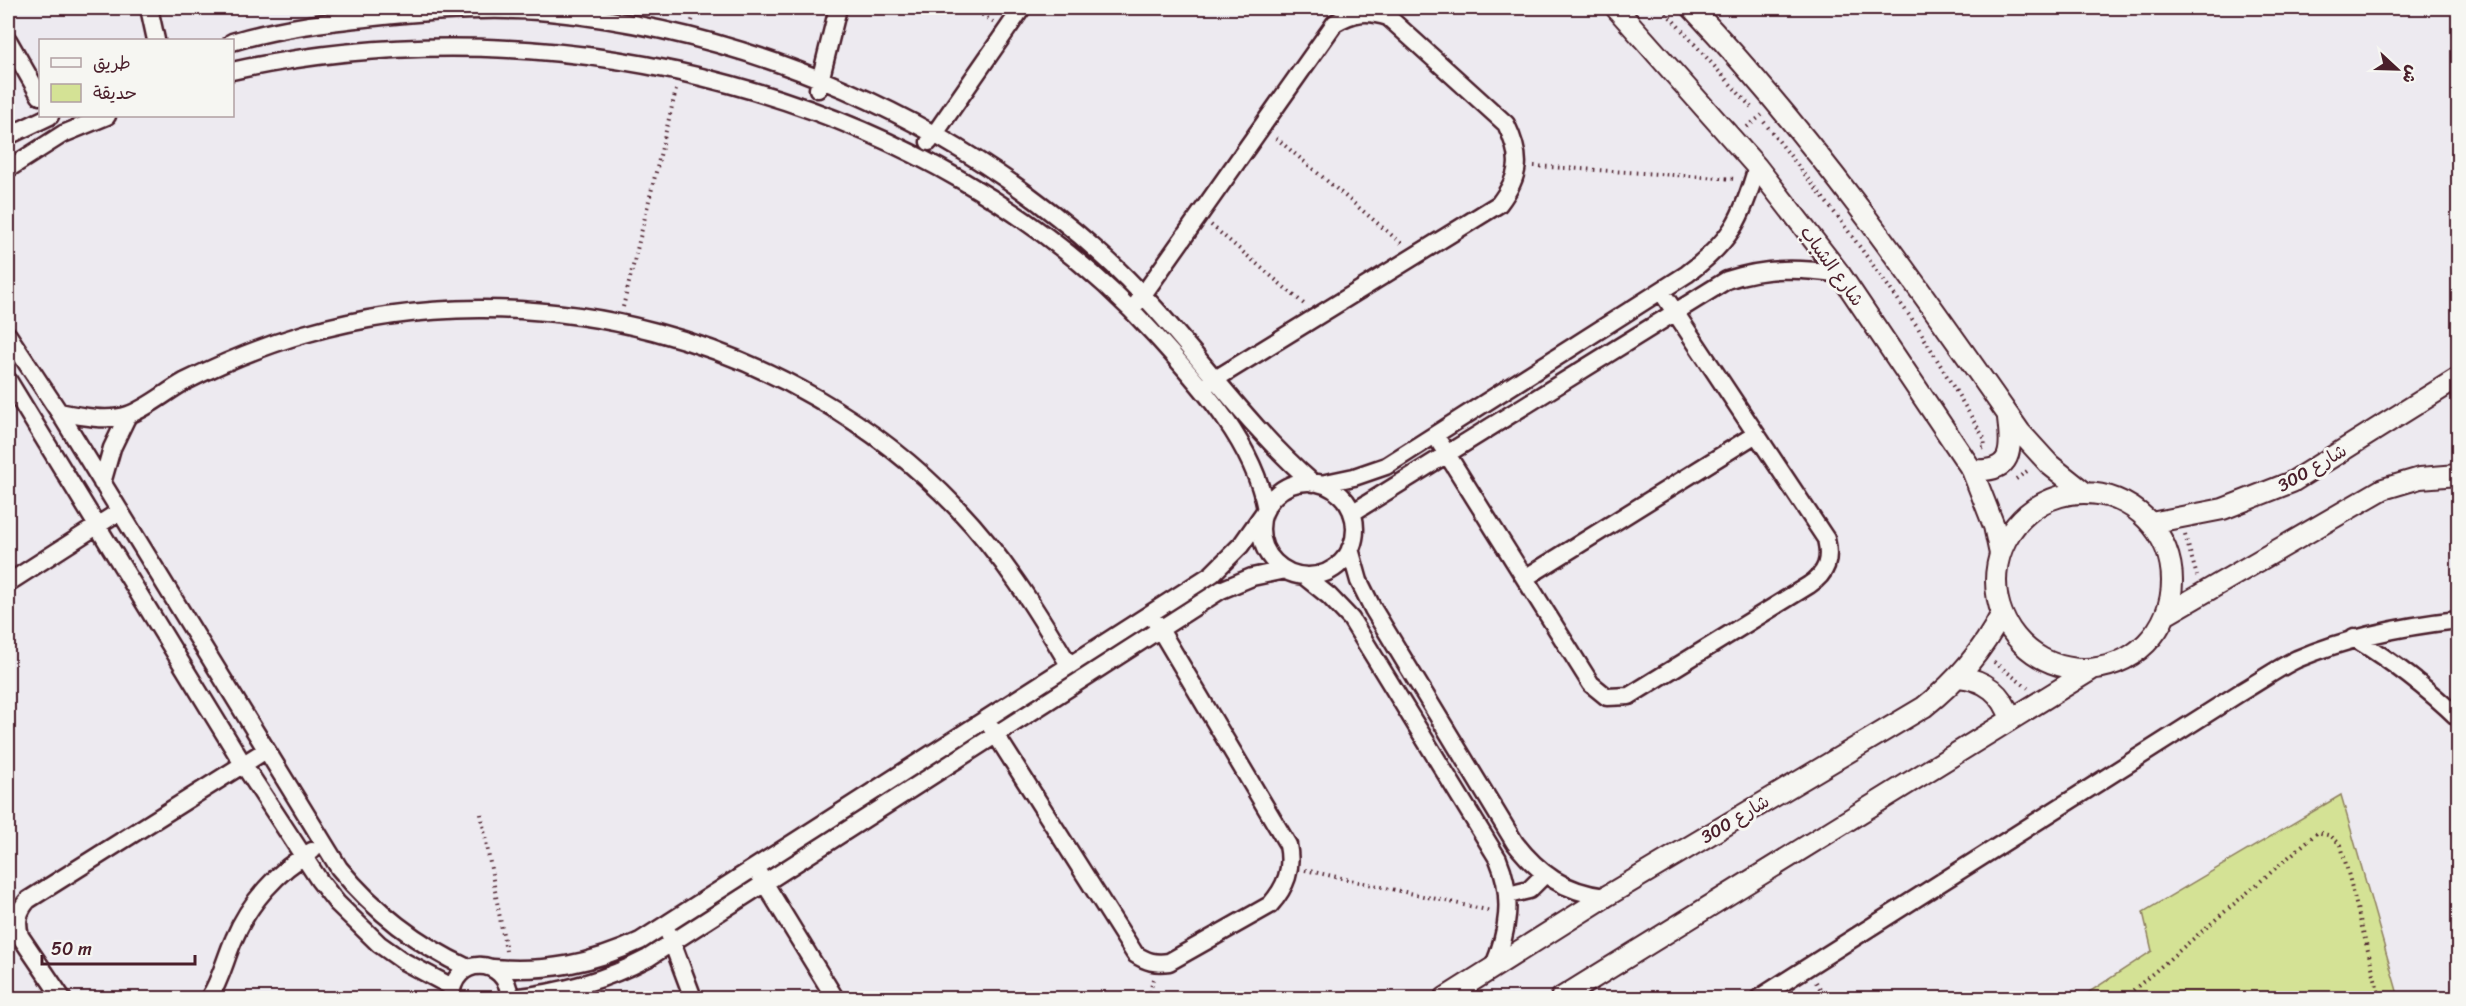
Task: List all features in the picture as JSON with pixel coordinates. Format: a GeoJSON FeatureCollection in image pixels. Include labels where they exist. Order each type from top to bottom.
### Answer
{"type":"FeatureCollection","features":[{"type":"Feature","properties":{"kind":"street"},"geometry":{"type":"LineString","coordinates":[[149,8],[156,39]]}},
{"type":"Feature","properties":{"kind":"street"},"geometry":{"type":"LineString","coordinates":[[814,102],[838,8]]}},
{"type":"Feature","properties":{"kind":"street"},"geometry":{"type":"LineString","coordinates":[[922,152],[1022,8]]}},
{"type":"Feature","properties":{"kind":"street","name":"شارع الشباب"},"geometry":{"type":"LineString","coordinates":[[1616,8],[1732,138],[1755,174],[1840,274],[1972,470],[1994,526],[2000,554]]}},
{"type":"Feature","properties":{"kind":"street"},"geometry":{"type":"LineString","coordinates":[[1692,8],[1778,103],[1866,214],[2035,449],[2084,492]]}},
{"type":"Feature","properties":{"kind":"street"},"geometry":{"type":"LineString","coordinates":[[416,10],[421,39]]}},
{"type":"Feature","properties":{"kind":"street"},"geometry":{"type":"LineString","coordinates":[[234,42],[330,21],[416,10],[548,10],[689,38],[753,55],[821,79],[934,134],[979,160],[1053,214],[1144,294],[1276,448],[1317,484],[1340,495],[1352,513],[1354,538],[1350,549],[1336,567],[1315,576],[1304,576],[1285,570],[1269,555],[1264,545],[1262,522],[1266,510],[1262,485],[1252,463],[1201,388],[1133,310],[1046,235],[995,197],[922,152],[814,102],[725,72],[683,62],[634,51],[540,39],[421,39],[335,48],[234,70]]}},
{"type":"Feature","properties":{"kind":"street"},"geometry":{"type":"LineString","coordinates":[[542,30],[548,10]]}},
{"type":"Feature","properties":{"kind":"street"},"geometry":{"type":"LineString","coordinates":[[1133,310],[1335,23],[1348,15],[1375,13],[1398,25],[1506,124],[1516,144],[1518,165],[1512,186],[1499,204],[1201,388]]}},
{"type":"Feature","properties":{"kind":"street"},"geometry":{"type":"LineString","coordinates":[[8,40],[39,94]]}},
{"type":"Feature","properties":{"kind":"street"},"geometry":{"type":"LineString","coordinates":[[8,136],[49,117]]}},
{"type":"Feature","properties":{"kind":"street"},"geometry":{"type":"LineString","coordinates":[[52,117],[63,134]]}},
{"type":"Feature","properties":{"kind":"street"},"geometry":{"type":"LineString","coordinates":[[8,169],[63,134],[105,117]]}},
{"type":"Feature","properties":{"kind":"street"},"geometry":{"type":"LineString","coordinates":[[8,380],[243,764],[303,856],[337,903],[364,931],[402,961],[451,993],[461,973],[468,968],[480,966],[553,968],[583,963],[621,950],[665,924],[1212,574],[1241,545],[1281,492],[1291,486],[1354,477],[1386,466],[1661,291],[1714,253],[1734,228],[1755,174]]}},
{"type":"Feature","properties":{"kind":"street"},"geometry":{"type":"LineString","coordinates":[[1352,513],[1727,280],[1754,271],[1781,268],[1840,274]]}},
{"type":"Feature","properties":{"kind":"street"},"geometry":{"type":"LineString","coordinates":[[1435,435],[1591,684],[1607,697],[1629,696],[1809,585],[1820,577],[1827,566],[1829,552],[1826,539],[1661,291]]}},
{"type":"Feature","properties":{"kind":"street"},"geometry":{"type":"LineString","coordinates":[[59,412],[93,417],[128,415],[183,383],[242,356],[303,334],[366,320],[430,311],[495,308],[559,312],[619,322],[685,339],[746,362],[803,391],[858,424],[909,464],[957,508],[999,557],[1030,601],[1069,665]]}},
{"type":"Feature","properties":{"kind":"street"},"geometry":{"type":"LineString","coordinates":[[8,334],[14,356],[59,412],[339,868],[376,910],[420,944],[468,968]]}},
{"type":"Feature","properties":{"kind":"street","name":"شارع 300"},"geometry":{"type":"LineString","coordinates":[[2151,523],[2223,508],[2292,482],[2458,378]]}},
{"type":"Feature","properties":{"kind":"street"},"geometry":{"type":"LineString","coordinates":[[1972,470],[1996,469],[2005,462],[2010,453],[2011,442],[2008,414]]}},
{"type":"Feature","properties":{"kind":"street"},"geometry":{"type":"LineString","coordinates":[[102,483],[112,448],[128,415]]}},
{"type":"Feature","properties":{"kind":"street"},"geometry":{"type":"LineString","coordinates":[[1525,578],[1756,434]]}},
{"type":"Feature","properties":{"kind":"street"},"geometry":{"type":"LineString","coordinates":[[2167,614],[2383,489],[2420,478],[2458,475]]}},
{"type":"Feature","properties":{"kind":"street"},"geometry":{"type":"LineString","coordinates":[[1561,999],[2091,670],[2129,658],[2157,631],[2167,614],[2172,590],[2172,566],[2164,543],[2151,523],[2121,500],[2084,492],[2062,495],[2042,503],[2024,517],[2009,534],[2000,554],[1996,575],[2001,615],[2014,635],[2039,657],[2069,669],[2091,670]]}},
{"type":"Feature","properties":{"kind":"street"},"geometry":{"type":"LineString","coordinates":[[8,583],[120,511]]}},
{"type":"Feature","properties":{"kind":"street"},"geometry":{"type":"LineString","coordinates":[[1350,549],[1359,580],[1373,609],[1515,843],[1544,874],[1573,891],[1605,897]]}},
{"type":"Feature","properties":{"kind":"street"},"geometry":{"type":"LineString","coordinates":[[501,968],[509,986],[511,998],[568,990],[596,982],[631,967],[1236,583],[1285,570]]}},
{"type":"Feature","properties":{"kind":"street"},"geometry":{"type":"LineString","coordinates":[[1304,576],[1352,619],[1498,859],[1506,877],[1509,915],[1504,942],[1493,968]]}},
{"type":"Feature","properties":{"kind":"street"},"geometry":{"type":"LineString","coordinates":[[986,719],[1135,954],[1145,961],[1156,964],[1170,962],[1270,904],[1281,892],[1290,867],[1288,845],[1151,613]]}},
{"type":"Feature","properties":{"kind":"street","name":"شارع 300"},"geometry":{"type":"LineString","coordinates":[[1445,999],[1605,897],[1924,707],[1959,677],[1980,651],[2001,615]]}},
{"type":"Feature","properties":{"kind":"street"},"geometry":{"type":"LineString","coordinates":[[1759,999],[2241,692],[2295,660],[2354,638],[2413,625],[2458,620]]}},
{"type":"Feature","properties":{"kind":"street"},"geometry":{"type":"LineString","coordinates":[[2354,638],[2394,663],[2431,692],[2458,718]]}},
{"type":"Feature","properties":{"kind":"street"},"geometry":{"type":"LineString","coordinates":[[1959,677],[1973,678],[1986,684],[2006,705],[2011,719]]}},
{"type":"Feature","properties":{"kind":"street"},"geometry":{"type":"LineString","coordinates":[[62,999],[20,936],[18,926],[22,907],[28,900],[266,750]]}},
{"type":"Feature","properties":{"kind":"street"},"geometry":{"type":"LineString","coordinates":[[209,999],[221,978],[234,939],[246,915],[262,892],[303,856],[324,844]]}},
{"type":"Feature","properties":{"kind":"street"},"geometry":{"type":"LineString","coordinates":[[754,866],[835,999]]}},
{"type":"Feature","properties":{"kind":"street"},"geometry":{"type":"LineString","coordinates":[[1508,895],[1529,890],[1544,874]]}},
{"type":"Feature","properties":{"kind":"street"},"geometry":{"type":"LineString","coordinates":[[665,924],[693,999]]}},
{"type":"Feature","properties":{"kind":"path"},"geometry":{"type":"LineString","coordinates":[[689,38],[696,8]]}},
{"type":"Feature","properties":{"kind":"path"},"geometry":{"type":"LineString","coordinates":[[972,8],[1005,32]]}},
{"type":"Feature","properties":{"kind":"path"},"geometry":{"type":"LineString","coordinates":[[1662,8],[1760,117],[1841,221],[1917,326],[1984,438]]}},
{"type":"Feature","properties":{"kind":"path"},"geometry":{"type":"LineString","coordinates":[[619,322],[683,62]]}},
{"type":"Feature","properties":{"kind":"path"},"geometry":{"type":"LineString","coordinates":[[1732,138],[1778,103]]}},
{"type":"Feature","properties":{"kind":"path"},"geometry":{"type":"LineString","coordinates":[[1262,126],[1416,255]]}},
{"type":"Feature","properties":{"kind":"path"},"geometry":{"type":"LineString","coordinates":[[1518,165],[1755,174]]}},
{"type":"Feature","properties":{"kind":"path"},"geometry":{"type":"LineString","coordinates":[[1199,215],[1318,316]]}},
{"type":"Feature","properties":{"kind":"path"},"geometry":{"type":"LineString","coordinates":[[2183,516],[2190,552],[2204,592]]}},
{"type":"Feature","properties":{"kind":"path"},"geometry":{"type":"LineString","coordinates":[[1980,651],[2043,699]]}},
{"type":"Feature","properties":{"kind":"path"},"geometry":{"type":"LineString","coordinates":[[482,814],[501,968]]}},
{"type":"Feature","properties":{"kind":"path"},"geometry":{"type":"LineString","coordinates":[[2124,999],[2318,832],[2331,836],[2341,844],[2380,999]]}},
{"type":"Feature","properties":{"kind":"path"},"geometry":{"type":"LineString","coordinates":[[1290,867],[1509,915]]}},
{"type":"Feature","properties":{"kind":"green space"},"geometry":{"type":"Polygon","coordinates":[[[2341,795],[2399,998],[2080,998],[2152,951],[2143,912],[2341,795]]]}}]}
